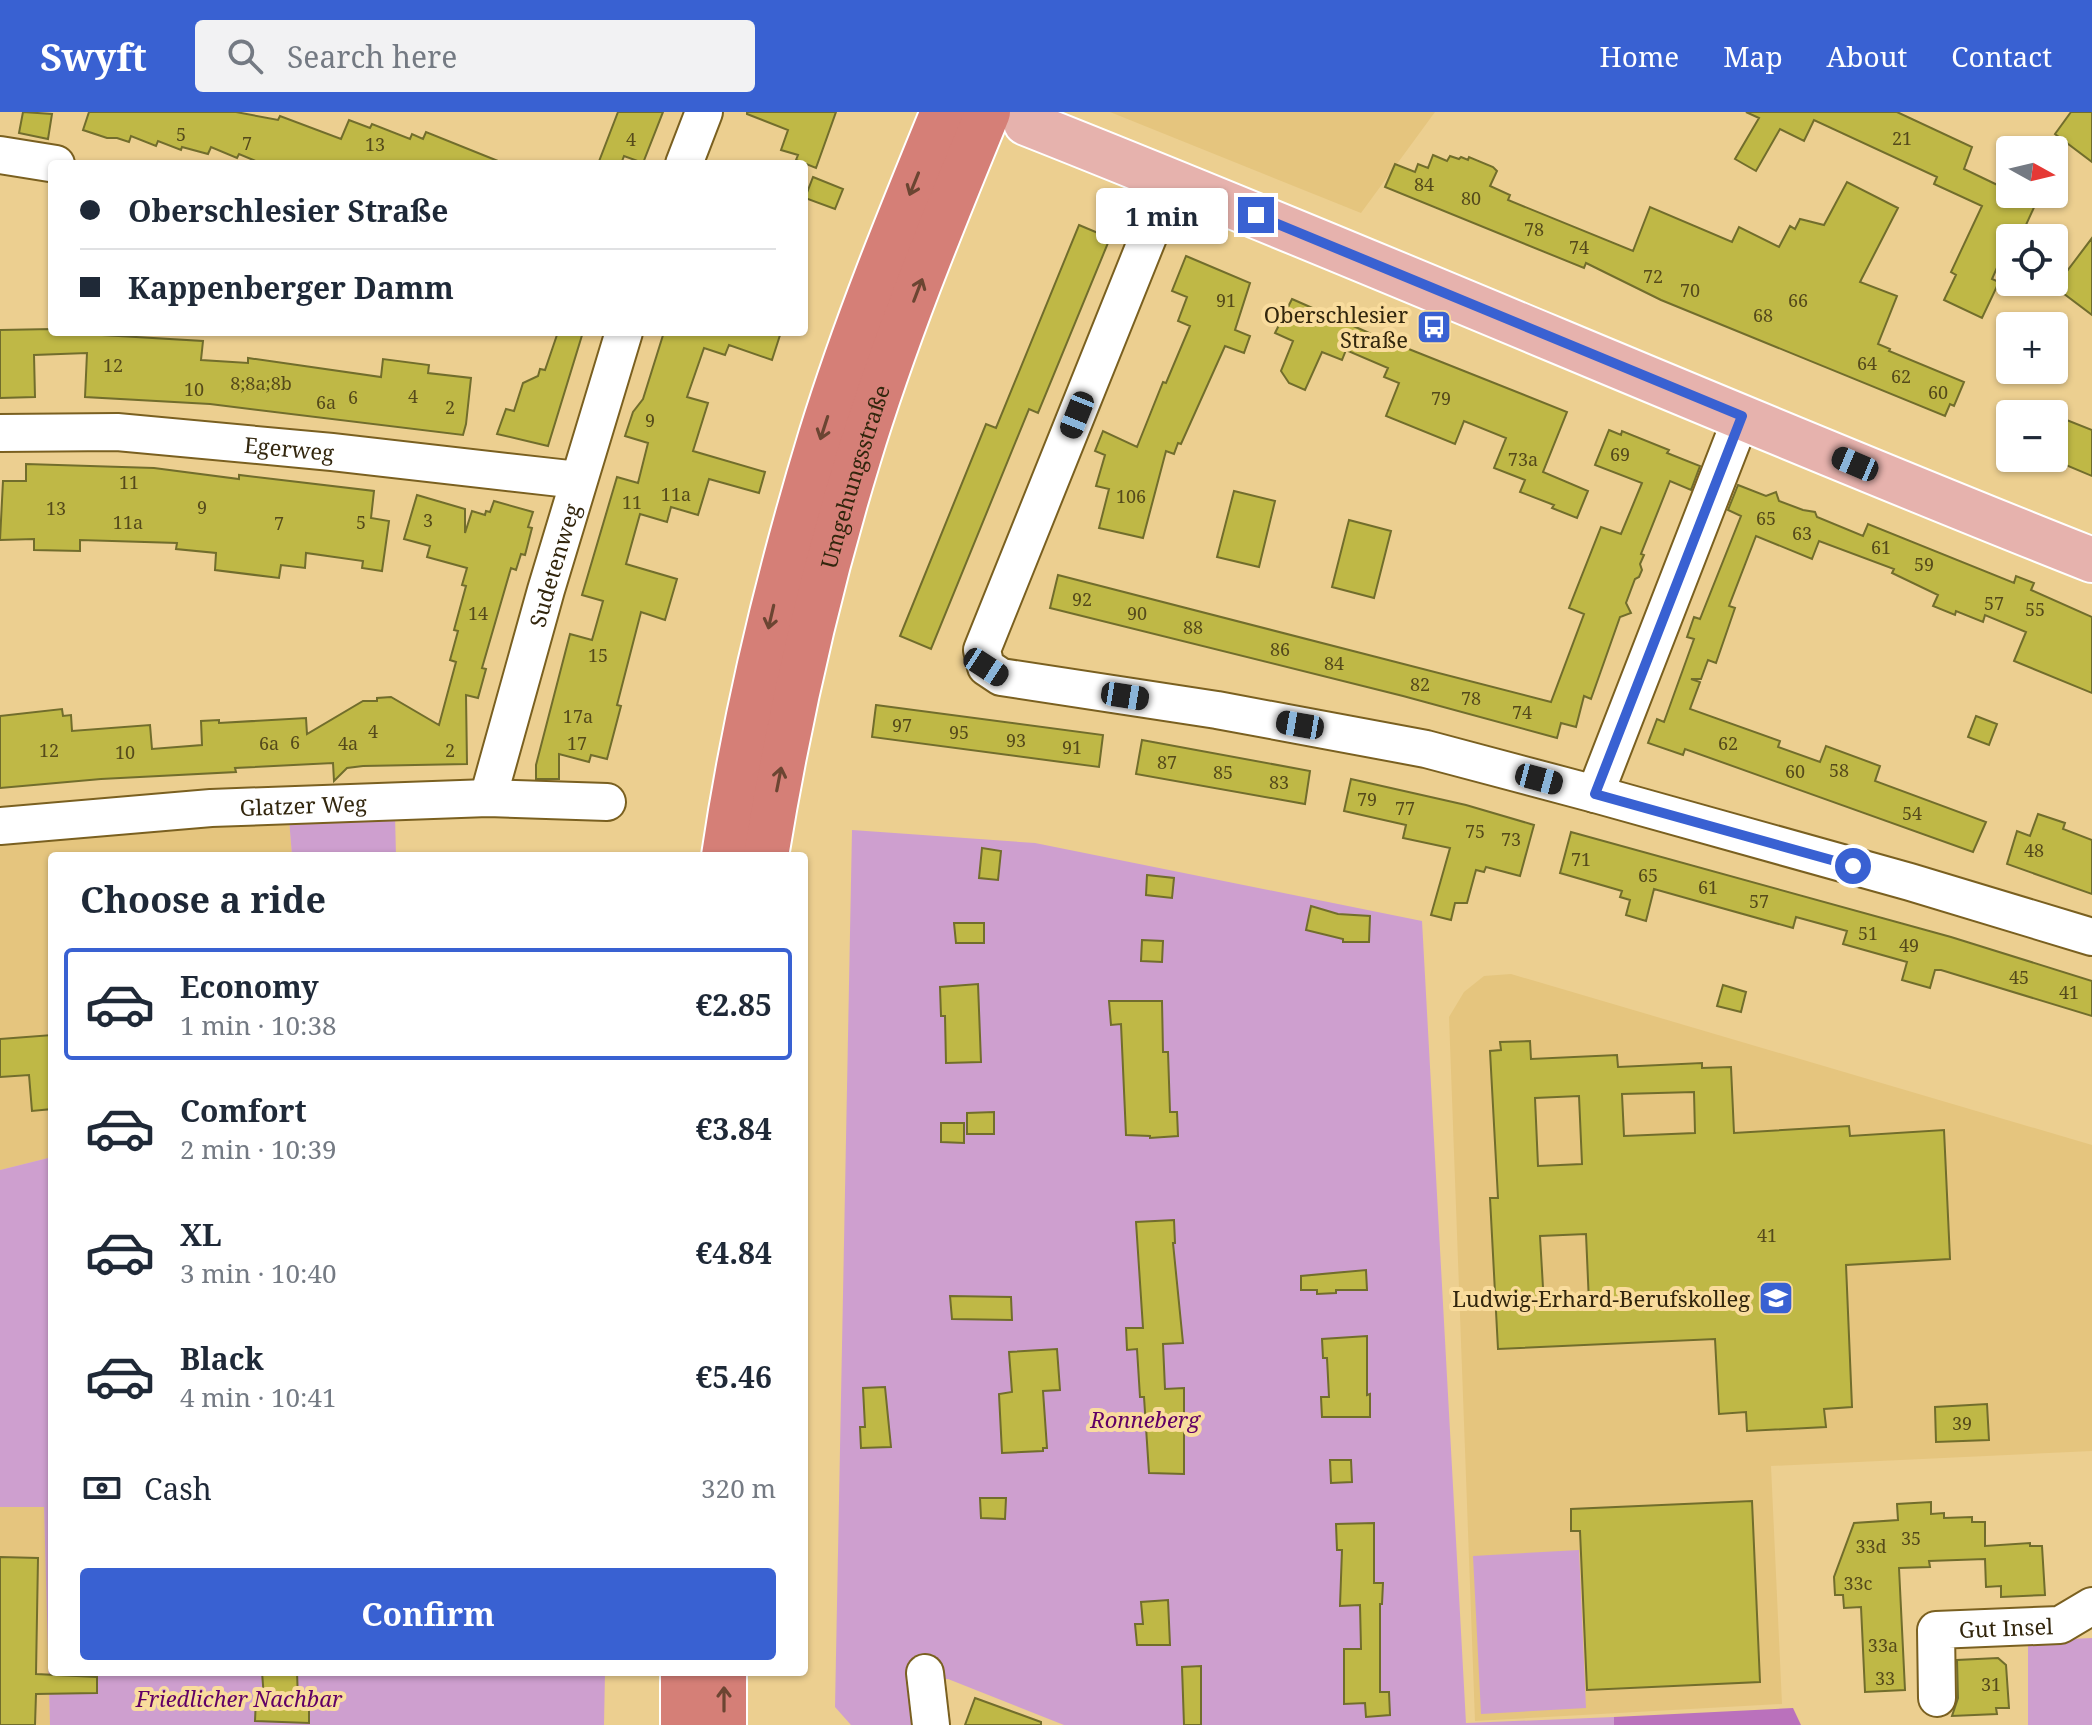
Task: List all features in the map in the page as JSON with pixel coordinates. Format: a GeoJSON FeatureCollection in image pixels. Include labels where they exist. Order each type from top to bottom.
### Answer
{"type":"FeatureCollection","features":[{"type":"Feature","properties":{"kind":"highway","name":"Umgehungsstraße"},"geometry":{"type":"LineString","coordinates":[[725,852],[734,791],[769,627],[817,449],[860,323],[943,112]]}},
{"type":"Feature","properties":{"kind":"highway","name":"Umgehungsstraße"},"geometry":{"type":"LineString","coordinates":[[767,852],[799,678],[858,457],[890,363],[1007,118]]}},
{"type":"Feature","properties":{"kind":"highway"},"geometry":{"type":"LineString","coordinates":[[683,1676],[683,1725]]}},
{"type":"Feature","properties":{"kind":"highway"},"geometry":{"type":"LineString","coordinates":[[724,1676],[724,1725]]}},
{"type":"Feature","properties":{"kind":"main road"},"geometry":{"type":"LineString","coordinates":[[1007,118],[1171,180],[1940,500],[2092,560]]}},
{"type":"Feature","properties":{"kind":"street"},"geometry":{"type":"LineString","coordinates":[[686,160],[704,112]]}},
{"type":"Feature","properties":{"kind":"street"},"geometry":{"type":"LineString","coordinates":[[0,155],[48,163]]}},
{"type":"Feature","properties":{"kind":"street"},"geometry":{"type":"LineString","coordinates":[[1171,180],[982,650],[986,667],[1001,677],[1217,710],[1384,740],[1595,794],[1910,882],[2092,937]]}},
{"type":"Feature","properties":{"kind":"street","name":"Sudetenweg"},"geometry":{"type":"LineString","coordinates":[[488,798],[578,480],[623,336]]}},
{"type":"Feature","properties":{"kind":"street"},"geometry":{"type":"LineString","coordinates":[[1595,794],[1742,416]]}},
{"type":"Feature","properties":{"kind":"street","name":"Egerweg"},"geometry":{"type":"LineString","coordinates":[[0,433],[117,432],[578,480]]}},
{"type":"Feature","properties":{"kind":"street","name":"Glatzer Weg"},"geometry":{"type":"LineString","coordinates":[[0,826],[211,808],[488,798],[607,802]]}},
{"type":"Feature","properties":{"kind":"street","name":"Gut Insel"},"geometry":{"type":"LineString","coordinates":[[1937,1698],[1936,1630],[2060,1625],[2092,1606]]}},
{"type":"Feature","properties":{"kind":"street"},"geometry":{"type":"LineString","coordinates":[[925,1673],[931,1725]]}},
{"type":"Feature","properties":{"kind":"shaded area"},"geometry":{"type":"Polygon","coordinates":[[[1110,112],[1435,112],[1361,213],[1110,112]]]}},
{"type":"Feature","properties":{"kind":"shaded area"},"geometry":{"type":"Polygon","coordinates":[[[289,819],[292,852],[48,852],[48,1158],[0,1170],[0,840],[289,819]]]}},
{"type":"Feature","properties":{"kind":"shaded area","name":"Ludwig-Erhard-Berufskolleg"},"geometry":{"type":"Polygon","coordinates":[[[1511,974],[2092,1145],[2092,1451],[1771,1466],[1782,1704],[1475,1721],[1449,1017],[1464,992],[1484,976],[1511,974]]]}},
{"type":"Feature","properties":{"kind":"shaded area"},"geometry":{"type":"Polygon","coordinates":[[[44,1506],[50,1725],[0,1725],[0,1507],[44,1506]]]}},
{"type":"Feature","properties":{"kind":"shaded area"},"geometry":{"type":"Polygon","coordinates":[[[1793,1708],[1801,1725],[1614,1725],[1614,1717],[1793,1708]]]}},
{"type":"Feature","properties":{"kind":"green space"},"geometry":{"type":"Polygon","coordinates":[[[395,815],[396,852],[292,852],[289,819],[395,815]]]}},
{"type":"Feature","properties":{"kind":"green space","name":"Ronneberg"},"geometry":{"type":"Polygon","coordinates":[[[852,830],[1035,843],[1422,921],[1466,1723],[1614,1717],[1614,1725],[1064,1725],[948,1679],[918,1680],[918,1725],[851,1725],[835,1707],[852,830]]]}},
{"type":"Feature","properties":{"kind":"green space","name":"Friedlicher Nachbar"},"geometry":{"type":"Polygon","coordinates":[[[48,1158],[48,1652],[44,1507],[0,1507],[0,1170],[48,1158]]]}},
{"type":"Feature","properties":{"kind":"green space"},"geometry":{"type":"Polygon","coordinates":[[[1579,1550],[1586,1708],[1481,1714],[1473,1556],[1579,1550]]]}},
{"type":"Feature","properties":{"kind":"green space"},"geometry":{"type":"Polygon","coordinates":[[[2092,1638],[2092,1725],[2028,1725],[2028,1641],[2092,1638]]]}},
{"type":"Feature","properties":{"kind":"green space","name":"Friedlicher Nachbar"},"geometry":{"type":"Polygon","coordinates":[[[49,1676],[605,1676],[604,1725],[50,1725],[49,1676]]]}},
{"type":"Feature","properties":{"kind":"building"},"geometry":{"type":"Polygon","coordinates":[[[23,112],[52,114],[48,139],[19,133],[23,112]]]}},
{"type":"Feature","properties":{"kind":"building"},"geometry":{"type":"Polygon","coordinates":[[[89,112],[236,112],[278,120],[280,116],[341,139],[349,120],[370,128],[372,124],[410,139],[412,134],[423,139],[426,132],[496,160],[253,160],[239,154],[237,158],[211,147],[208,154],[182,147],[181,150],[158,141],[156,146],[131,136],[129,142],[83,130],[89,112]]]}},
{"type":"Feature","properties":{"kind":"building"},"geometry":{"type":"Polygon","coordinates":[[[618,112],[663,112],[644,160],[624,156],[622,160],[600,160],[618,112]]]}},
{"type":"Feature","properties":{"kind":"building"},"geometry":{"type":"Polygon","coordinates":[[[836,112],[816,168],[808,165],[808,160],[796,160],[798,155],[781,150],[788,130],[747,114],[836,112]]]}},
{"type":"Feature","properties":{"kind":"building"},"geometry":{"type":"Polygon","coordinates":[[[1746,112],[1897,112],[1972,147],[1964,169],[1996,184],[1996,208],[2034,208],[2026,224],[1996,224],[1996,270],[1992,279],[1996,281],[1996,288],[1982,318],[1944,300],[1956,275],[1951,272],[1982,206],[1934,184],[1937,177],[1814,120],[1804,141],[1780,129],[1756,171],[1735,159],[1759,118],[1746,112]]]}},
{"type":"Feature","properties":{"kind":"building"},"geometry":{"type":"Polygon","coordinates":[[[2071,112],[2092,112],[2092,162],[2068,144],[2068,136],[2055,134],[2071,112]]]}},
{"type":"Feature","properties":{"kind":"building"},"geometry":{"type":"Polygon","coordinates":[[[1433,155],[1447,161],[1450,156],[1468,160],[1469,157],[1493,167],[1497,171],[1490,186],[1510,195],[1508,200],[1633,251],[1650,207],[1732,242],[1739,227],[1779,247],[1790,226],[1795,229],[1800,219],[1824,225],[1847,182],[1898,208],[1860,282],[1897,296],[1878,344],[1964,382],[1954,406],[1950,404],[1945,416],[1661,300],[1586,263],[1584,268],[1385,187],[1395,164],[1415,172],[1418,164],[1428,168],[1433,155]]]}},
{"type":"Feature","properties":{"kind":"building"},"geometry":{"type":"Polygon","coordinates":[[[813,177],[843,189],[835,209],[808,199],[813,177]]]}},
{"type":"Feature","properties":{"kind":"building"},"geometry":{"type":"Polygon","coordinates":[[[1079,225],[1110,238],[1038,413],[1029,409],[931,649],[900,636],[986,424],[996,428],[1079,225]]]}},
{"type":"Feature","properties":{"kind":"building"},"geometry":{"type":"Polygon","coordinates":[[[2092,238],[2092,315],[2067,296],[2068,270],[2092,238]]]}},
{"type":"Feature","properties":{"kind":"building"},"geometry":{"type":"Polygon","coordinates":[[[1186,256],[1250,283],[1235,330],[1250,336],[1244,353],[1225,346],[1181,444],[1178,443],[1174,454],[1166,451],[1143,538],[1099,528],[1109,489],[1096,486],[1105,455],[1095,451],[1103,431],[1137,447],[1190,326],[1178,321],[1187,297],[1172,291],[1186,256]]]}},
{"type":"Feature","properties":{"kind":"building"},"geometry":{"type":"Polygon","coordinates":[[[1292,299],[1567,412],[1543,472],[1588,491],[1577,518],[1520,492],[1525,480],[1494,468],[1506,438],[1464,421],[1455,444],[1386,416],[1399,383],[1384,377],[1388,368],[1346,350],[1342,360],[1322,352],[1305,390],[1289,383],[1281,371],[1293,341],[1275,333],[1292,299]]]}},
{"type":"Feature","properties":{"kind":"building"},"geometry":{"type":"Polygon","coordinates":[[[48,329],[48,336],[203,341],[201,360],[248,363],[248,358],[381,377],[383,359],[429,365],[428,373],[471,378],[466,424],[463,435],[210,404],[85,397],[87,353],[34,355],[35,397],[0,398],[0,330],[48,329]]]}},
{"type":"Feature","properties":{"kind":"building"},"geometry":{"type":"Polygon","coordinates":[[[557,336],[582,336],[548,446],[497,434],[506,409],[514,411],[523,383],[538,376],[540,369],[545,370],[557,336]]]}},
{"type":"Feature","properties":{"kind":"building"},"geometry":{"type":"Polygon","coordinates":[[[663,336],[780,336],[772,360],[729,345],[725,355],[704,348],[687,397],[708,403],[693,451],[765,472],[759,493],[709,479],[698,515],[671,507],[667,522],[640,514],[626,564],[677,579],[665,620],[641,612],[617,705],[621,706],[607,759],[591,755],[589,762],[559,754],[559,779],[536,779],[536,765],[570,634],[592,640],[603,601],[582,595],[617,477],[638,483],[648,443],[625,436],[633,412],[643,399],[663,336]]]}},
{"type":"Feature","properties":{"kind":"building"},"geometry":{"type":"Polygon","coordinates":[[[2068,421],[2092,430],[2092,476],[2068,466],[2068,421]]]}},
{"type":"Feature","properties":{"kind":"building"},"geometry":{"type":"Polygon","coordinates":[[[1609,430],[1621,435],[1622,431],[1700,466],[1691,490],[1670,481],[1641,554],[1644,555],[1640,564],[1642,570],[1626,603],[1631,613],[1620,617],[1591,699],[1584,696],[1576,727],[1561,723],[1557,738],[1403,696],[1050,608],[1058,575],[1551,702],[1584,614],[1569,608],[1601,527],[1621,534],[1642,483],[1595,465],[1609,430]]]}},
{"type":"Feature","properties":{"kind":"building"},"geometry":{"type":"Polygon","coordinates":[[[26,464],[154,468],[374,491],[371,518],[389,521],[382,571],[362,568],[363,561],[306,553],[305,568],[281,565],[279,578],[215,570],[216,553],[176,549],[177,543],[80,540],[80,551],[34,550],[34,539],[0,540],[3,481],[26,481],[26,464]]]}},
{"type":"Feature","properties":{"kind":"building"},"geometry":{"type":"Polygon","coordinates":[[[1738,485],[1766,496],[1776,492],[1779,501],[1815,512],[1817,517],[1863,536],[1868,524],[2014,583],[2016,576],[2034,583],[2031,590],[2092,617],[2092,693],[2014,661],[2026,632],[1985,615],[1983,622],[1933,606],[1938,595],[1892,573],[1894,569],[1819,541],[1812,559],[1756,536],[1729,606],[1735,608],[1716,663],[1708,660],[1701,679],[1691,679],[1700,682],[1690,709],[1780,741],[1778,747],[1820,762],[1826,746],[1880,766],[1875,781],[1986,822],[1973,852],[1685,749],[1683,755],[1648,743],[1657,719],[1664,722],[1694,639],[1687,637],[1694,617],[1700,619],[1741,516],[1728,510],[1738,485]]]}},
{"type":"Feature","properties":{"kind":"building"},"geometry":{"type":"Polygon","coordinates":[[[1234,491],[1275,501],[1259,567],[1217,557],[1234,491]]]}},
{"type":"Feature","properties":{"kind":"building"},"geometry":{"type":"Polygon","coordinates":[[[417,495],[465,509],[465,533],[472,511],[485,515],[486,511],[490,512],[494,501],[533,512],[525,555],[521,554],[516,570],[511,568],[482,668],[486,669],[478,698],[466,695],[467,764],[347,768],[334,781],[333,763],[0,788],[0,716],[62,709],[63,716],[71,715],[72,731],[150,725],[152,749],[202,745],[201,721],[219,720],[219,723],[306,718],[307,734],[363,701],[377,701],[377,698],[391,697],[439,725],[456,662],[450,660],[458,631],[454,630],[466,586],[462,585],[467,568],[427,557],[430,546],[404,539],[417,495]]]}},
{"type":"Feature","properties":{"kind":"building"},"geometry":{"type":"Polygon","coordinates":[[[1349,520],[1391,531],[1374,598],[1332,587],[1349,520]]]}},
{"type":"Feature","properties":{"kind":"building"},"geometry":{"type":"Polygon","coordinates":[[[876,705],[1103,735],[1099,767],[872,737],[876,705]]]}},
{"type":"Feature","properties":{"kind":"building"},"geometry":{"type":"Polygon","coordinates":[[[1976,716],[1997,724],[1989,745],[1968,737],[1976,716]]]}},
{"type":"Feature","properties":{"kind":"building"},"geometry":{"type":"Polygon","coordinates":[[[1142,740],[1310,771],[1305,804],[1136,774],[1142,740]]]}},
{"type":"Feature","properties":{"kind":"building"},"geometry":{"type":"Polygon","coordinates":[[[1351,779],[1466,805],[1534,825],[1520,876],[1486,867],[1484,872],[1476,870],[1467,903],[1455,903],[1451,920],[1431,915],[1450,848],[1403,838],[1406,825],[1344,811],[1351,779]]]}},
{"type":"Feature","properties":{"kind":"building"},"geometry":{"type":"Polygon","coordinates":[[[2038,814],[2065,823],[2063,829],[2092,840],[2092,894],[2007,864],[2017,831],[2030,836],[2038,814]]]}},
{"type":"Feature","properties":{"kind":"building"},"geometry":{"type":"Polygon","coordinates":[[[1571,832],[1951,937],[2092,981],[2092,1016],[1941,970],[1935,970],[1930,988],[1902,980],[1907,962],[1843,944],[1847,931],[1796,917],[1793,928],[1654,889],[1646,921],[1626,915],[1630,900],[1620,897],[1622,891],[1560,873],[1571,832]]]}},
{"type":"Feature","properties":{"kind":"building"},"geometry":{"type":"Polygon","coordinates":[[[982,848],[1001,851],[998,880],[979,878],[982,848]]]}},
{"type":"Feature","properties":{"kind":"building"},"geometry":{"type":"Polygon","coordinates":[[[1147,875],[1174,878],[1172,898],[1146,895],[1147,875]]]}},
{"type":"Feature","properties":{"kind":"building"},"geometry":{"type":"Polygon","coordinates":[[[1311,906],[1338,914],[1370,916],[1369,942],[1343,942],[1343,939],[1306,930],[1311,906]]]}},
{"type":"Feature","properties":{"kind":"building"},"geometry":{"type":"Polygon","coordinates":[[[954,923],[984,923],[984,943],[956,943],[954,923]]]}},
{"type":"Feature","properties":{"kind":"building"},"geometry":{"type":"Polygon","coordinates":[[[1142,940],[1163,941],[1162,962],[1141,961],[1142,940]]]}},
{"type":"Feature","properties":{"kind":"building"},"geometry":{"type":"Polygon","coordinates":[[[978,984],[981,1062],[946,1063],[945,1016],[941,1016],[940,987],[978,984]]]}},
{"type":"Feature","properties":{"kind":"building"},"geometry":{"type":"Polygon","coordinates":[[[1723,985],[1746,992],[1741,1012],[1717,1006],[1723,985]]]}},
{"type":"Feature","properties":{"kind":"building"},"geometry":{"type":"Polygon","coordinates":[[[1109,1001],[1162,1001],[1163,1052],[1168,1052],[1170,1112],[1177,1112],[1178,1136],[1150,1138],[1126,1135],[1121,1024],[1111,1025],[1109,1001]]]}},
{"type":"Feature","properties":{"kind":"building"},"geometry":{"type":"Polygon","coordinates":[[[48,1035],[48,1109],[32,1111],[29,1075],[0,1077],[0,1039],[48,1035]]]}},
{"type":"Feature","properties":{"kind":"building"},"geometry":{"type":"Polygon","coordinates":[[[1530,1041],[1531,1059],[1617,1055],[1618,1067],[1702,1063],[1702,1068],[1731,1067],[1734,1133],[1849,1126],[1850,1136],[1944,1130],[1950,1259],[1846,1265],[1852,1407],[1824,1409],[1826,1427],[1747,1431],[1746,1412],[1719,1414],[1715,1339],[1498,1349],[1490,1198],[1498,1198],[1490,1051],[1501,1050],[1500,1042],[1530,1041]],[[1694,1092],[1622,1094],[1624,1136],[1695,1133],[1694,1092]],[[1579,1096],[1535,1098],[1538,1166],[1582,1164],[1579,1096]],[[1586,1234],[1540,1236],[1544,1305],[1589,1303],[1586,1234]]]}},
{"type":"Feature","properties":{"kind":"building"},"geometry":{"type":"Polygon","coordinates":[[[994,1112],[994,1134],[967,1134],[967,1113],[994,1112]]]}},
{"type":"Feature","properties":{"kind":"building"},"geometry":{"type":"Polygon","coordinates":[[[941,1123],[964,1123],[964,1143],[941,1142],[941,1123]]]}},
{"type":"Feature","properties":{"kind":"building"},"geometry":{"type":"Polygon","coordinates":[[[1174,1220],[1173,1243],[1183,1343],[1163,1344],[1165,1389],[1184,1388],[1184,1474],[1149,1473],[1137,1349],[1127,1350],[1126,1328],[1143,1328],[1136,1222],[1174,1220]]]}},
{"type":"Feature","properties":{"kind":"building"},"geometry":{"type":"Polygon","coordinates":[[[1366,1270],[1367,1290],[1336,1290],[1336,1293],[1317,1294],[1317,1290],[1301,1290],[1301,1276],[1366,1270]]]}},
{"type":"Feature","properties":{"kind":"building"},"geometry":{"type":"Polygon","coordinates":[[[950,1296],[1011,1297],[1012,1320],[952,1319],[950,1296]]]}},
{"type":"Feature","properties":{"kind":"building"},"geometry":{"type":"Polygon","coordinates":[[[1367,1336],[1370,1417],[1322,1417],[1321,1397],[1329,1397],[1327,1358],[1323,1358],[1322,1339],[1367,1336]]]}},
{"type":"Feature","properties":{"kind":"building"},"geometry":{"type":"Polygon","coordinates":[[[1057,1349],[1060,1390],[1043,1391],[1047,1448],[1043,1451],[1002,1453],[999,1394],[1012,1392],[1009,1352],[1057,1349]]]}},
{"type":"Feature","properties":{"kind":"building"},"geometry":{"type":"Polygon","coordinates":[[[885,1387],[891,1447],[861,1448],[860,1427],[865,1427],[863,1388],[885,1387]]]}},
{"type":"Feature","properties":{"kind":"building"},"geometry":{"type":"Polygon","coordinates":[[[1987,1404],[1989,1440],[1936,1442],[1935,1407],[1987,1404]]]}},
{"type":"Feature","properties":{"kind":"building"},"geometry":{"type":"Polygon","coordinates":[[[1330,1460],[1351,1460],[1352,1482],[1331,1483],[1330,1460]]]}},
{"type":"Feature","properties":{"kind":"building"},"geometry":{"type":"Polygon","coordinates":[[[980,1498],[1006,1498],[1005,1519],[981,1518],[980,1498]]]}},
{"type":"Feature","properties":{"kind":"building"},"geometry":{"type":"Polygon","coordinates":[[[1752,1501],[1760,1682],[1587,1690],[1580,1531],[1571,1531],[1571,1509],[1752,1501]]]}},
{"type":"Feature","properties":{"kind":"building"},"geometry":{"type":"Polygon","coordinates":[[[1931,1502],[1931,1514],[1944,1513],[1944,1518],[1972,1517],[1972,1522],[1985,1522],[1985,1546],[2030,1543],[2030,1546],[2042,1546],[2045,1595],[2001,1597],[2001,1586],[1986,1587],[1985,1559],[1929,1561],[1930,1567],[1899,1568],[1905,1690],[1865,1692],[1861,1607],[1844,1608],[1843,1595],[1835,1595],[1834,1577],[1854,1523],[1898,1520],[1897,1504],[1931,1502]]]}},
{"type":"Feature","properties":{"kind":"building"},"geometry":{"type":"Polygon","coordinates":[[[1374,1523],[1374,1583],[1383,1583],[1380,1604],[1380,1692],[1389,1692],[1390,1715],[1366,1717],[1365,1703],[1344,1704],[1344,1649],[1361,1649],[1360,1605],[1340,1606],[1342,1550],[1337,1550],[1336,1524],[1374,1523]]]}},
{"type":"Feature","properties":{"kind":"building"},"geometry":{"type":"Polygon","coordinates":[[[0,1557],[38,1558],[36,1674],[97,1677],[97,1693],[36,1694],[35,1725],[0,1725],[0,1557]]]}},
{"type":"Feature","properties":{"kind":"building"},"geometry":{"type":"Polygon","coordinates":[[[1168,1600],[1170,1645],[1137,1645],[1135,1624],[1143,1624],[1141,1602],[1168,1600]]]}},
{"type":"Feature","properties":{"kind":"building"},"geometry":{"type":"Polygon","coordinates":[[[1998,1658],[2006,1665],[2009,1708],[1996,1708],[1997,1714],[1952,1716],[1958,1698],[1957,1660],[1998,1658]]]}},
{"type":"Feature","properties":{"kind":"building"},"geometry":{"type":"Polygon","coordinates":[[[1201,1666],[1201,1725],[1184,1725],[1182,1667],[1201,1666]]]}},
{"type":"Feature","properties":{"kind":"building"},"geometry":{"type":"Polygon","coordinates":[[[262,1676],[297,1676],[298,1700],[309,1701],[309,1723],[255,1721],[256,1698],[264,1698],[262,1676]]]}},
{"type":"Feature","properties":{"kind":"building"},"geometry":{"type":"Polygon","coordinates":[[[975,1698],[1041,1722],[1041,1725],[965,1725],[975,1698]]]}},
{"type":"Feature","properties":{"kind":"place","name":"Oberschlesier Straße"},"geometry":{"type":"Point","coordinates":[1434,327]}},
{"type":"Feature","properties":{"kind":"place","name":"Ludwig-Erhard-Berufskolleg"},"geometry":{"type":"Point","coordinates":[1776,1298]}},
{"type":"Feature","properties":{"kind":"route"},"geometry":{"type":"LineString","coordinates":[[1256,215],[1742,416],[1595,794],[1853,866]]}}]}
